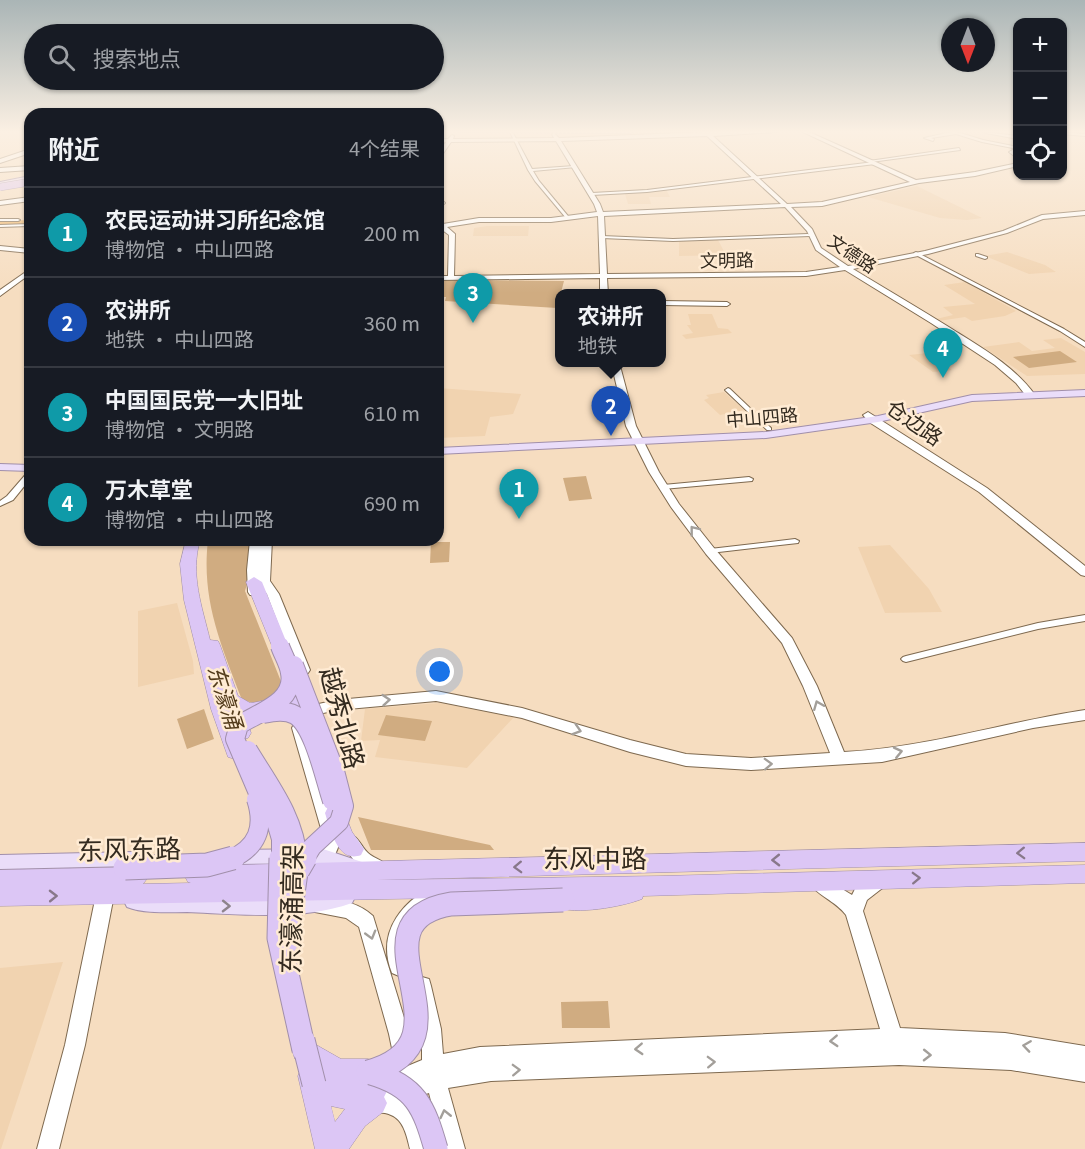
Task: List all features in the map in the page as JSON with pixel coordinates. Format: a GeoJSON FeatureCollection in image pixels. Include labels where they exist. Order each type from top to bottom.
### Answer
{"type":"FeatureCollection","features":[{"type":"Feature","properties":{"kind":"highway","name":"东濠涌高架"},"geometry":{"type":"LineString","coordinates":[[190,546],[188,564],[190,596],[212,687],[245,760],[281,804],[291,828],[297,853],[286,959],[335,1144]]}},
{"type":"Feature","properties":{"kind":"highway","name":"东濠涌高架"},"geometry":{"type":"LineString","coordinates":[[198,546],[195,567],[197,587],[213,648],[230,698],[245,760]]}},
{"type":"Feature","properties":{"kind":"highway"},"geometry":{"type":"LineString","coordinates":[[259,582],[335,771],[344,806],[339,822],[308,852],[296,873]]}},
{"type":"Feature","properties":{"kind":"highway"},"geometry":{"type":"LineString","coordinates":[[258,793],[235,739],[236,729],[276,703],[288,692],[291,675],[283,645]]}},
{"type":"Feature","properties":{"kind":"highway"},"geometry":{"type":"LineString","coordinates":[[230,698],[236,705],[246,710],[261,708],[272,704],[281,694],[285,681]]}},
{"type":"Feature","properties":{"kind":"highway"},"geometry":{"type":"LineString","coordinates":[[272,704],[298,709]]}},
{"type":"Feature","properties":{"kind":"highway"},"geometry":{"type":"LineString","coordinates":[[0,870],[219,864],[241,855],[252,846],[261,831],[262,818],[245,760],[248,734],[259,721],[298,709]]}},
{"type":"Feature","properties":{"kind":"highway"},"geometry":{"type":"LineString","coordinates":[[244,722],[264,714],[277,712],[288,712],[301,718],[310,733],[343,837],[354,849]]}},
{"type":"Feature","properties":{"kind":"highway"},"geometry":{"type":"LineString","coordinates":[[245,760],[258,793]]}},
{"type":"Feature","properties":{"kind":"highway","name":"东濠涌高架"},"geometry":{"type":"LineString","coordinates":[[258,793],[276,822],[280,839],[279,938],[304,1050],[335,1144]]}},
{"type":"Feature","properties":{"kind":"highway","name":"东风中路"},"geometry":{"type":"LineString","coordinates":[[260,874],[1085,852]]}},
{"type":"Feature","properties":{"kind":"highway"},"geometry":{"type":"LineString","coordinates":[[226,857],[260,874]]}},
{"type":"Feature","properties":{"kind":"highway","name":"东风东路"},"geometry":{"type":"LineString","coordinates":[[0,879],[260,874]]}},
{"type":"Feature","properties":{"kind":"highway","name":"东风中路"},"geometry":{"type":"LineString","coordinates":[[105,895],[660,886],[1085,874]]}},
{"type":"Feature","properties":{"kind":"highway"},"geometry":{"type":"LineString","coordinates":[[335,1144],[360,1110],[384,1068],[398,1060],[417,1033],[418,1009],[405,960],[404,945],[408,932],[422,916],[438,906],[451,904],[621,896],[660,886]]}},
{"type":"Feature","properties":{"kind":"highway","name":"东风东路"},"geometry":{"type":"LineString","coordinates":[[0,896],[105,895]]}},
{"type":"Feature","properties":{"kind":"highway"},"geometry":{"type":"LineString","coordinates":[[304,1050],[372,1089]]}},
{"type":"Feature","properties":{"kind":"highway"},"geometry":{"type":"LineString","coordinates":[[322,1089],[354,1097],[393,1078],[412,1093],[425,1110],[425,1145]]}},
{"type":"Feature","properties":{"kind":"main road","name":"中山四路"},"geometry":{"type":"LineString","coordinates":[[444,445],[766,435],[873,418],[965,399],[1027,391],[1085,388]]}},
{"type":"Feature","properties":{"kind":"main road","name":"中山四路"},"geometry":{"type":"LineString","coordinates":[[1027,391],[1085,393]]}},
{"type":"Feature","properties":{"kind":"main road","name":"中山四路"},"geometry":{"type":"LineString","coordinates":[[444,451],[769,429],[873,418]]}},
{"type":"Feature","properties":{"kind":"main road"},"geometry":{"type":"LineString","coordinates":[[0,461],[24,462]]}},
{"type":"Feature","properties":{"kind":"main road"},"geometry":{"type":"LineString","coordinates":[[0,467],[24,468]]}},
{"type":"Feature","properties":{"kind":"main road"},"geometry":{"type":"LineString","coordinates":[[0,862],[322,856],[369,871]]}},
{"type":"Feature","properties":{"kind":"main road"},"geometry":{"type":"LineString","coordinates":[[105,895],[156,904],[305,905],[385,890]]}},
{"type":"Feature","properties":{"kind":"street"},"geometry":{"type":"LineString","coordinates":[[542,186],[567,218]]}},
{"type":"Feature","properties":{"kind":"street"},"geometry":{"type":"LineString","coordinates":[[586,186],[600,214],[604,289]]}},
{"type":"Feature","properties":{"kind":"street"},"geometry":{"type":"LineString","coordinates":[[592,194],[688,186]]}},
{"type":"Feature","properties":{"kind":"street"},"geometry":{"type":"LineString","coordinates":[[764,186],[785,205]]}},
{"type":"Feature","properties":{"kind":"street"},"geometry":{"type":"LineString","coordinates":[[444,224],[479,220],[567,218],[600,214],[832,202],[896,186]]}},
{"type":"Feature","properties":{"kind":"street"},"geometry":{"type":"LineString","coordinates":[[0,204],[24,201]]}},
{"type":"Feature","properties":{"kind":"street","name":"文德路"},"geometry":{"type":"LineString","coordinates":[[785,205],[808,235],[814,249],[977,348],[1027,391]]}},
{"type":"Feature","properties":{"kind":"street","name":"文德路"},"geometry":{"type":"LineString","coordinates":[[785,205],[810,230],[818,249],[844,268]]}},
{"type":"Feature","properties":{"kind":"street","name":"文明路"},"geometry":{"type":"LineString","coordinates":[[444,276],[796,275],[917,254],[1009,229],[1040,216],[1085,213]]}},
{"type":"Feature","properties":{"kind":"street"},"geometry":{"type":"LineString","coordinates":[[0,220],[24,220]]}},
{"type":"Feature","properties":{"kind":"street"},"geometry":{"type":"LineString","coordinates":[[0,226],[24,225]]}},
{"type":"Feature","properties":{"kind":"street"},"geometry":{"type":"LineString","coordinates":[[444,230],[448,235],[444,276]]}},
{"type":"Feature","properties":{"kind":"street"},"geometry":{"type":"LineString","coordinates":[[602,237],[673,240],[808,235]]}},
{"type":"Feature","properties":{"kind":"street"},"geometry":{"type":"LineString","coordinates":[[0,248],[24,250]]}},
{"type":"Feature","properties":{"kind":"street"},"geometry":{"type":"LineString","coordinates":[[917,254],[1062,330],[1085,345]]}},
{"type":"Feature","properties":{"kind":"street"},"geometry":{"type":"LineString","coordinates":[[978,255],[985,258]]}},
{"type":"Feature","properties":{"kind":"street"},"geometry":{"type":"LineString","coordinates":[[0,292],[24,274]]}},
{"type":"Feature","properties":{"kind":"street"},"geometry":{"type":"LineString","coordinates":[[666,303],[727,304]]}},
{"type":"Feature","properties":{"kind":"street"},"geometry":{"type":"LineString","coordinates":[[616,367],[636,439],[663,487],[710,551],[787,641],[810,686],[840,759]]}},
{"type":"Feature","properties":{"kind":"street"},"geometry":{"type":"LineString","coordinates":[[728,390],[769,429]]}},
{"type":"Feature","properties":{"kind":"street","name":"仓边路"},"geometry":{"type":"LineString","coordinates":[[873,418],[992,491],[1085,565]]}},
{"type":"Feature","properties":{"kind":"street","name":"仓边路"},"geometry":{"type":"LineString","coordinates":[[873,418],[983,490],[1085,572]]}},
{"type":"Feature","properties":{"kind":"street"},"geometry":{"type":"LineString","coordinates":[[663,487],[749,479]]}},
{"type":"Feature","properties":{"kind":"street"},"geometry":{"type":"LineString","coordinates":[[0,504],[10,498],[24,482]]}},
{"type":"Feature","properties":{"kind":"street"},"geometry":{"type":"LineString","coordinates":[[710,551],[795,541]]}},
{"type":"Feature","properties":{"kind":"street","name":"越秀北路"},"geometry":{"type":"LineString","coordinates":[[256,546],[259,582],[273,594],[311,690],[298,709],[332,839],[330,849],[322,856]]}},
{"type":"Feature","properties":{"kind":"street","name":"越秀北路"},"geometry":{"type":"LineString","coordinates":[[265,546],[259,582],[253,588],[285,681],[354,849]]}},
{"type":"Feature","properties":{"kind":"street"},"geometry":{"type":"LineString","coordinates":[[906,659],[1038,626],[1085,618]]}},
{"type":"Feature","properties":{"kind":"street"},"geometry":{"type":"LineString","coordinates":[[298,709],[436,696],[522,713],[630,746],[686,760],[751,764],[882,756],[1033,723],[1085,715]]}},
{"type":"Feature","properties":{"kind":"street"},"geometry":{"type":"LineString","coordinates":[[354,849],[368,863],[378,868],[411,870]]}},
{"type":"Feature","properties":{"kind":"street"},"geometry":{"type":"LineString","coordinates":[[854,911],[861,895],[882,879]]}},
{"type":"Feature","properties":{"kind":"street"},"geometry":{"type":"LineString","coordinates":[[815,881],[842,897],[854,911],[896,1047]]}},
{"type":"Feature","properties":{"kind":"street"},"geometry":{"type":"LineString","coordinates":[[425,1145],[431,1076],[430,1018],[415,953],[417,934],[429,920],[439,915],[452,913],[586,906],[624,898],[660,886]]}},
{"type":"Feature","properties":{"kind":"street"},"geometry":{"type":"LineString","coordinates":[[445,889],[404,917],[396,932],[396,955],[408,1000],[428,1050],[431,1076],[454,1149]]}},
{"type":"Feature","properties":{"kind":"street"},"geometry":{"type":"LineString","coordinates":[[48,1149],[75,1045],[105,895]]}},
{"type":"Feature","properties":{"kind":"street"},"geometry":{"type":"LineString","coordinates":[[305,905],[334,906],[350,910],[367,922],[399,1034],[401,1051],[386,1083],[372,1089]]}},
{"type":"Feature","properties":{"kind":"street"},"geometry":{"type":"LineString","coordinates":[[372,1089],[431,1076],[491,1071],[896,1047],[1005,1043],[1085,1056]]}},
{"type":"Feature","properties":{"kind":"street"},"geometry":{"type":"LineString","coordinates":[[896,1047],[1001,1059],[1085,1072]]}},
{"type":"Feature","properties":{"kind":"shaded area"},"geometry":{"type":"Polygon","coordinates":[[[917,186],[982,218],[967,220],[940,218],[868,197],[917,186]]]}},
{"type":"Feature","properties":{"kind":"shaded area"},"geometry":{"type":"Polygon","coordinates":[[[666,189],[670,197],[649,197],[651,204],[628,204],[625,194],[666,189]]]}},
{"type":"Feature","properties":{"kind":"shaded area"},"geometry":{"type":"Polygon","coordinates":[[[529,226],[528,236],[473,236],[474,228],[529,226]]]}},
{"type":"Feature","properties":{"kind":"shaded area"},"geometry":{"type":"Polygon","coordinates":[[[718,240],[726,255],[679,256],[679,241],[718,240]]]}},
{"type":"Feature","properties":{"kind":"shaded area"},"geometry":{"type":"Polygon","coordinates":[[[1007,252],[1045,265],[1056,272],[1029,274],[985,256],[1007,252]]]}},
{"type":"Feature","properties":{"kind":"shaded area"},"geometry":{"type":"Polygon","coordinates":[[[444,280],[564,281],[562,289],[555,289],[555,308],[445,301],[446,297],[444,297],[444,280]]]}},
{"type":"Feature","properties":{"kind":"shaded area"},"geometry":{"type":"Polygon","coordinates":[[[965,282],[1016,311],[1005,316],[972,321],[965,317],[939,321],[936,319],[953,315],[943,307],[975,304],[944,285],[965,282]]]}},
{"type":"Feature","properties":{"kind":"shaded area"},"geometry":{"type":"Polygon","coordinates":[[[688,314],[712,314],[718,328],[728,329],[732,333],[686,339],[682,335],[693,333],[687,325],[691,325],[688,314]]]}},
{"type":"Feature","properties":{"kind":"shaded area"},"geometry":{"type":"Polygon","coordinates":[[[1061,338],[1085,352],[1085,374],[1027,376],[983,347],[1019,342],[1032,351],[1055,348],[1043,340],[1061,338]]]}},
{"type":"Feature","properties":{"kind":"shaded area"},"geometry":{"type":"Polygon","coordinates":[[[1060,351],[1077,362],[1029,368],[1013,357],[1060,351]]]}},
{"type":"Feature","properties":{"kind":"shaded area"},"geometry":{"type":"Polygon","coordinates":[[[928,353],[952,370],[933,372],[909,355],[928,353]]]}},
{"type":"Feature","properties":{"kind":"shaded area"},"geometry":{"type":"Polygon","coordinates":[[[444,388],[521,394],[513,414],[490,417],[485,436],[444,438],[444,388]]]}},
{"type":"Feature","properties":{"kind":"shaded area"},"geometry":{"type":"Polygon","coordinates":[[[724,392],[744,410],[720,415],[704,400],[709,398],[706,395],[724,392]]]}},
{"type":"Feature","properties":{"kind":"shaded area"},"geometry":{"type":"Polygon","coordinates":[[[586,476],[592,499],[569,501],[563,478],[586,476]]]}},
{"type":"Feature","properties":{"kind":"shaded area"},"geometry":{"type":"Polygon","coordinates":[[[444,542],[450,542],[449,562],[430,563],[431,546],[444,546],[444,542]]]}},
{"type":"Feature","properties":{"kind":"shaded area"},"geometry":{"type":"Polygon","coordinates":[[[890,545],[929,589],[942,612],[885,613],[858,547],[890,545]]]}},
{"type":"Feature","properties":{"kind":"shaded area"},"geometry":{"type":"Polygon","coordinates":[[[208,546],[254,546],[253,563],[245,591],[282,684],[275,695],[266,701],[242,700],[214,622],[207,583],[208,546]]]}},
{"type":"Feature","properties":{"kind":"shaded area"},"geometry":{"type":"Polygon","coordinates":[[[177,603],[193,661],[194,674],[138,687],[138,611],[177,603]]]}},
{"type":"Feature","properties":{"kind":"shaded area"},"geometry":{"type":"Polygon","coordinates":[[[439,703],[514,717],[467,768],[375,757],[380,740],[361,741],[365,709],[439,703]]]}},
{"type":"Feature","properties":{"kind":"shaded area"},"geometry":{"type":"Polygon","coordinates":[[[204,709],[214,739],[187,749],[177,719],[204,709]]]}},
{"type":"Feature","properties":{"kind":"shaded area"},"geometry":{"type":"Polygon","coordinates":[[[386,715],[432,721],[425,741],[378,735],[386,715]]]}},
{"type":"Feature","properties":{"kind":"shaded area"},"geometry":{"type":"Polygon","coordinates":[[[358,817],[490,845],[494,850],[371,850],[358,817]]]}},
{"type":"Feature","properties":{"kind":"shaded area"},"geometry":{"type":"Polygon","coordinates":[[[63,962],[1,1149],[0,1149],[0,968],[63,962]]]}},
{"type":"Feature","properties":{"kind":"shaded area"},"geometry":{"type":"Polygon","coordinates":[[[608,1001],[610,1028],[562,1028],[561,1002],[608,1001]]]}},
{"type":"Feature","properties":{"kind":"waterway"},"geometry":{"type":"LineString","coordinates":[[0,223],[24,222]]}},
{"type":"Feature","properties":{"kind":"place","name":"中国国民党一大旧址"},"geometry":{"type":"Point","coordinates":[473,323]}},
{"type":"Feature","properties":{"kind":"place","name":"万木草堂"},"geometry":{"type":"Point","coordinates":[943,378]}},
{"type":"Feature","properties":{"kind":"place","name":"农讲所"},"geometry":{"type":"Point","coordinates":[611,436]}},
{"type":"Feature","properties":{"kind":"place","name":"农民运动讲习所纪念馆"},"geometry":{"type":"Point","coordinates":[519,519]}},
{"type":"Feature","properties":{"kind":"water label","name":"东濠涌"},"geometry":{"type":"Point","coordinates":[225,697]}}]}
